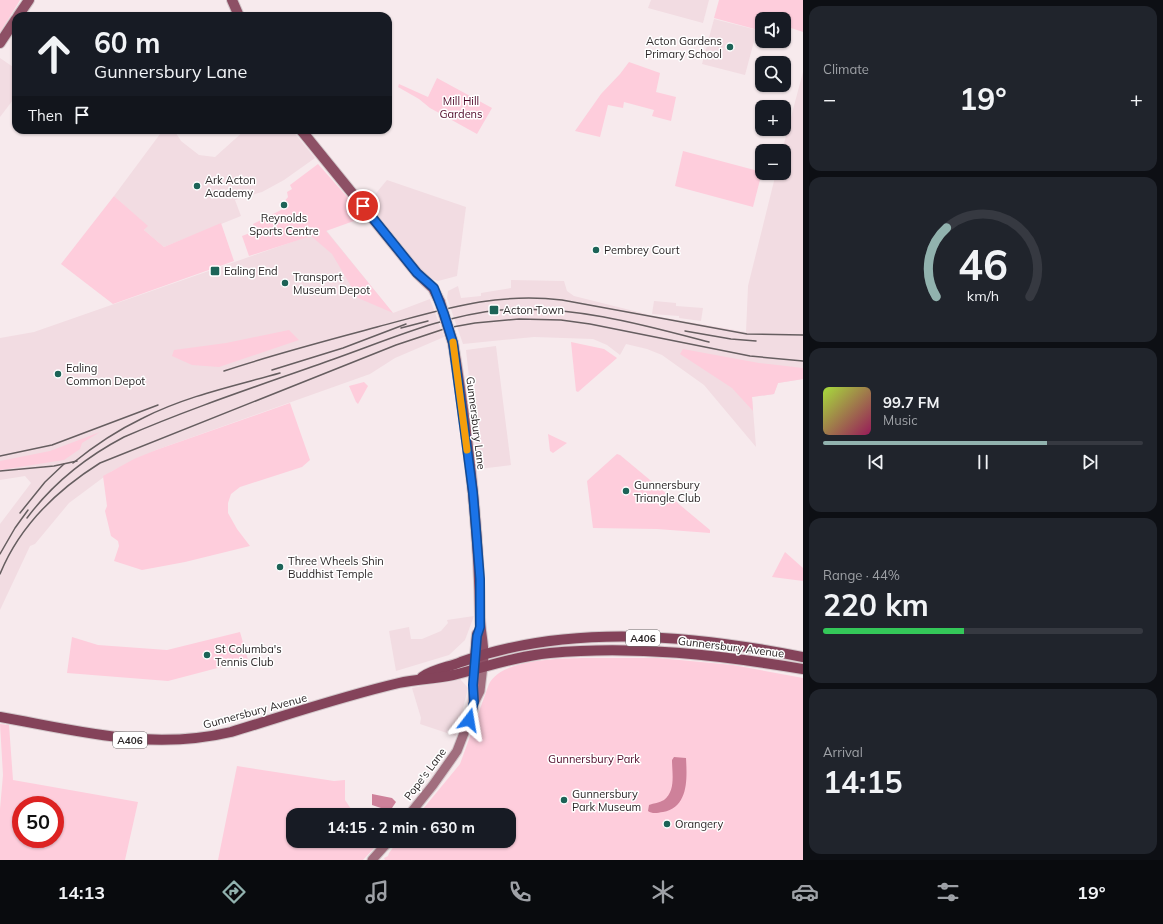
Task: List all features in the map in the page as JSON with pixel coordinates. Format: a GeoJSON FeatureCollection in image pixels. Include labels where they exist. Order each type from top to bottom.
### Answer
{"type":"FeatureCollection","features":[{"type":"Feature","properties":{"kind":"highway","name":"Gunnersbury Avenue"},"geometry":{"type":"LineString","coordinates":[[418,679],[425,674],[480,656],[559,639],[601,637],[713,642],[803,657]]}},
{"type":"Feature","properties":{"kind":"highway","name":"Gunnersbury Avenue"},"geometry":{"type":"LineString","coordinates":[[0,718],[121,739],[177,741],[204,738],[231,732],[418,679],[433,679],[521,657],[549,653],[584,650],[650,650],[738,658],[803,669]]}},
{"type":"Feature","properties":{"kind":"main road"},"geometry":{"type":"LineString","coordinates":[[21,12],[29,0]]}},
{"type":"Feature","properties":{"kind":"main road"},"geometry":{"type":"LineString","coordinates":[[232,0],[237,12]]}},
{"type":"Feature","properties":{"kind":"main road"},"geometry":{"type":"LineString","coordinates":[[0,43],[12,25]]}},
{"type":"Feature","properties":{"kind":"main road","name":"Gunnersbury Lane"},"geometry":{"type":"LineString","coordinates":[[304,134],[417,273],[434,288],[440,302],[453,343],[478,542],[480,627],[480,656],[478,668]]}},
{"type":"Feature","properties":{"kind":"main road","name":"Pope's Lane"},"geometry":{"type":"LineString","coordinates":[[415,808],[438,780],[457,751],[474,702],[480,691],[478,668]]}},
{"type":"Feature","properties":{"kind":"main road"},"geometry":{"type":"LineString","coordinates":[[372,860],[383,848]]}},
{"type":"Feature","properties":{"kind":"shaded area","name":"Acton Gardens Primary School"},"geometry":{"type":"Polygon","coordinates":[[[651,0],[709,0],[703,23],[648,8],[651,0]]]}},
{"type":"Feature","properties":{"kind":"shaded area","name":"Acton Gardens Primary School"},"geometry":{"type":"Polygon","coordinates":[[[714,19],[755,29],[755,38],[745,75],[702,64],[714,19]]]}},
{"type":"Feature","properties":{"kind":"shaded area"},"geometry":{"type":"Polygon","coordinates":[[[0,58],[12,66],[12,101],[0,117],[0,58]]]}},
{"type":"Feature","properties":{"kind":"shaded area"},"geometry":{"type":"Polygon","coordinates":[[[803,72],[803,379],[778,383],[774,394],[752,397],[756,447],[704,385],[662,355],[647,349],[626,344],[620,355],[607,345],[593,339],[534,337],[463,344],[447,298],[448,291],[458,286],[461,298],[481,296],[481,293],[511,288],[511,280],[564,281],[567,291],[574,296],[650,315],[746,332],[748,286],[774,180],[791,180],[791,144],[784,144],[786,136],[791,136],[791,117],[803,72]]]}},
{"type":"Feature","properties":{"kind":"shaded area","name":"Ark Acton Academy"},"geometry":{"type":"Polygon","coordinates":[[[160,134],[177,134],[181,141],[199,155],[215,157],[241,134],[295,134],[315,158],[284,180],[262,192],[235,200],[241,216],[164,247],[144,230],[147,226],[114,196],[160,134]]]}},
{"type":"Feature","properties":{"kind":"shaded area"},"geometry":{"type":"Polygon","coordinates":[[[387,180],[466,207],[457,276],[438,281],[431,279],[399,245],[368,203],[387,180]]]}},
{"type":"Feature","properties":{"kind":"shaded area"},"geometry":{"type":"Polygon","coordinates":[[[326,230],[393,313],[430,299],[444,337],[395,358],[370,374],[156,450],[112,471],[69,503],[35,544],[30,546],[0,610],[0,524],[31,483],[25,476],[0,480],[0,338],[34,332],[326,230]]]}},
{"type":"Feature","properties":{"kind":"shaded area"},"geometry":{"type":"Polygon","coordinates":[[[654,301],[676,303],[676,306],[703,308],[701,321],[679,318],[679,316],[652,314],[654,301]]]}},
{"type":"Feature","properties":{"kind":"shaded area"},"geometry":{"type":"Polygon","coordinates":[[[496,346],[511,465],[479,469],[466,350],[496,346]]]}},
{"type":"Feature","properties":{"kind":"shaded area"},"geometry":{"type":"Polygon","coordinates":[[[474,616],[465,640],[449,655],[396,671],[389,631],[409,627],[411,639],[422,639],[441,631],[448,623],[447,620],[474,616]]]}},
{"type":"Feature","properties":{"kind":"shaded area"},"geometry":{"type":"Polygon","coordinates":[[[460,679],[468,688],[456,736],[420,724],[421,718],[412,688],[460,679]]]}},
{"type":"Feature","properties":{"kind":"shaded area"},"geometry":{"type":"Polygon","coordinates":[[[674,757],[686,758],[686,783],[682,798],[678,804],[671,809],[659,813],[650,812],[648,811],[649,805],[664,800],[670,792],[672,787],[672,760],[674,757]]]}},
{"type":"Feature","properties":{"kind":"shaded area"},"geometry":{"type":"Polygon","coordinates":[[[372,794],[392,798],[396,802],[392,808],[381,808],[372,805],[372,794]]]}},
{"type":"Feature","properties":{"kind":"green space"},"geometry":{"type":"Polygon","coordinates":[[[0,0],[20,0],[12,12],[0,33],[0,0]]]}},
{"type":"Feature","properties":{"kind":"green space"},"geometry":{"type":"Polygon","coordinates":[[[719,0],[803,0],[803,32],[791,28],[791,12],[755,12],[755,29],[714,18],[719,0]]]}},
{"type":"Feature","properties":{"kind":"green space"},"geometry":{"type":"Polygon","coordinates":[[[629,62],[660,73],[656,92],[676,97],[671,121],[652,116],[654,110],[624,102],[623,108],[608,105],[600,137],[575,131],[601,94],[629,62]]]}},
{"type":"Feature","properties":{"kind":"green space","name":"Mill Hill Gardens"},"geometry":{"type":"Polygon","coordinates":[[[437,78],[492,108],[477,134],[430,108],[419,99],[398,87],[399,84],[428,97],[437,78]]]}},
{"type":"Feature","properties":{"kind":"green space"},"geometry":{"type":"Polygon","coordinates":[[[683,151],[755,170],[755,180],[760,180],[753,207],[675,186],[683,151]]]}},
{"type":"Feature","properties":{"kind":"green space"},"geometry":{"type":"Polygon","coordinates":[[[318,164],[365,217],[326,231],[393,313],[358,298],[332,254],[311,236],[249,256],[242,236],[255,231],[253,224],[285,208],[282,204],[288,197],[287,192],[292,189],[290,185],[318,164]]]}},
{"type":"Feature","properties":{"kind":"green space"},"geometry":{"type":"Polygon","coordinates":[[[114,196],[148,226],[144,230],[164,247],[221,223],[234,261],[113,304],[61,264],[114,196]]]}},
{"type":"Feature","properties":{"kind":"green space"},"geometry":{"type":"Polygon","coordinates":[[[289,330],[299,340],[219,367],[192,365],[172,356],[174,350],[226,343],[289,330]]]}},
{"type":"Feature","properties":{"kind":"green space"},"geometry":{"type":"Polygon","coordinates":[[[571,342],[604,349],[617,358],[578,392],[576,391],[571,342]]]}},
{"type":"Feature","properties":{"kind":"green space"},"geometry":{"type":"Polygon","coordinates":[[[683,349],[759,363],[803,368],[803,379],[778,383],[774,394],[752,397],[753,411],[732,388],[680,354],[683,349]]]}},
{"type":"Feature","properties":{"kind":"green space"},"geometry":{"type":"Polygon","coordinates":[[[364,382],[368,386],[358,404],[349,386],[364,382]]]}},
{"type":"Feature","properties":{"kind":"green space"},"geometry":{"type":"Polygon","coordinates":[[[290,403],[310,460],[302,467],[240,487],[231,494],[228,503],[228,513],[237,529],[250,546],[185,562],[142,570],[114,561],[119,546],[118,541],[111,536],[105,511],[107,506],[103,476],[134,459],[156,450],[290,403]]]}},
{"type":"Feature","properties":{"kind":"green space"},"geometry":{"type":"Polygon","coordinates":[[[100,432],[82,443],[80,449],[64,460],[0,470],[0,461],[50,451],[100,432]]]}},
{"type":"Feature","properties":{"kind":"green space"},"geometry":{"type":"Polygon","coordinates":[[[548,434],[567,443],[553,453],[550,451],[548,434]]]}},
{"type":"Feature","properties":{"kind":"green space","name":"Gunnersbury Triangle Club"},"geometry":{"type":"Polygon","coordinates":[[[617,454],[710,530],[710,533],[657,529],[593,528],[587,481],[617,454]]]}},
{"type":"Feature","properties":{"kind":"green space"},"geometry":{"type":"Polygon","coordinates":[[[785,552],[803,568],[803,581],[772,577],[785,552]]]}},
{"type":"Feature","properties":{"kind":"green space"},"geometry":{"type":"Polygon","coordinates":[[[240,632],[248,660],[168,681],[67,673],[72,637],[98,645],[167,650],[240,632]]]}},
{"type":"Feature","properties":{"kind":"green space","name":"Gunnersbury Park"},"geometry":{"type":"Polygon","coordinates":[[[658,658],[733,665],[803,678],[803,860],[385,860],[384,858],[388,856],[393,848],[516,848],[516,808],[424,808],[460,764],[489,684],[496,676],[517,665],[558,659],[658,658]]]}},
{"type":"Feature","properties":{"kind":"green space"},"geometry":{"type":"Polygon","coordinates":[[[0,724],[9,725],[13,780],[138,802],[125,860],[0,860],[0,809],[3,775],[0,724]]]}},
{"type":"Feature","properties":{"kind":"green space"},"geometry":{"type":"Polygon","coordinates":[[[237,766],[334,781],[345,780],[345,800],[350,808],[286,808],[286,848],[374,848],[363,860],[218,860],[237,766]]]}},
{"type":"Feature","properties":{"kind":"railway"},"geometry":{"type":"LineString","coordinates":[[224,371],[300,348],[424,314],[468,304],[513,298],[562,300],[747,334],[803,335]]}},
{"type":"Feature","properties":{"kind":"railway"},"geometry":{"type":"LineString","coordinates":[[27,518],[59,482],[83,462],[124,437],[229,396],[416,329],[458,317],[501,310],[554,310],[606,317],[709,342]]}},
{"type":"Feature","properties":{"kind":"railway"},"geometry":{"type":"LineString","coordinates":[[0,574],[8,556],[18,540],[41,510],[69,485],[100,463],[396,345],[447,328],[475,323],[519,319],[561,320],[590,324],[750,356],[803,361]]}},
{"type":"Feature","properties":{"kind":"railway"},"geometry":{"type":"LineString","coordinates":[[401,328],[428,321]]}},
{"type":"Feature","properties":{"kind":"railway"},"geometry":{"type":"LineString","coordinates":[[272,370],[343,348],[406,324]]}},
{"type":"Feature","properties":{"kind":"railway"},"geometry":{"type":"LineString","coordinates":[[685,331],[731,339],[756,341]]}},
{"type":"Feature","properties":{"kind":"railway"},"geometry":{"type":"LineString","coordinates":[[73,463],[98,444],[159,410],[210,392],[280,373]]}},
{"type":"Feature","properties":{"kind":"railway"},"geometry":{"type":"LineString","coordinates":[[0,456],[52,445],[158,405]]}},
{"type":"Feature","properties":{"kind":"railway"},"geometry":{"type":"LineString","coordinates":[[0,471],[54,466],[77,461]]}},
{"type":"Feature","properties":{"kind":"railway"},"geometry":{"type":"LineString","coordinates":[[20,513],[45,482],[64,464]]}},
{"type":"Feature","properties":{"kind":"railway"},"geometry":{"type":"LineString","coordinates":[[0,554],[15,528],[28,510]]}},
{"type":"Feature","properties":{"kind":"slow traffic"},"geometry":{"type":"LineString","coordinates":[[453,342],[467,450]]}},
{"type":"Feature","properties":{"kind":"place","name":"Acton Gardens Primary School"},"geometry":{"type":"Point","coordinates":[730,47]}},
{"type":"Feature","properties":{"kind":"place","name":"Ark Acton Academy"},"geometry":{"type":"Point","coordinates":[197,186]}},
{"type":"Feature","properties":{"kind":"place","name":"Reynolds Sports Centre"},"geometry":{"type":"Point","coordinates":[284,205]}},
{"type":"Feature","properties":{"kind":"place","name":"Pembrey Court"},"geometry":{"type":"Point","coordinates":[596,250]}},
{"type":"Feature","properties":{"kind":"place","name":"Ealing End"},"geometry":{"type":"Point","coordinates":[215,271]}},
{"type":"Feature","properties":{"kind":"place","name":"Transport Museum Depot"},"geometry":{"type":"Point","coordinates":[285,283]}},
{"type":"Feature","properties":{"kind":"place","name":"Acton Town"},"geometry":{"type":"Point","coordinates":[494,310]}},
{"type":"Feature","properties":{"kind":"place","name":"Ealing Common Depot"},"geometry":{"type":"Point","coordinates":[58,374]}},
{"type":"Feature","properties":{"kind":"place","name":"Gunnersbury Triangle Club"},"geometry":{"type":"Point","coordinates":[626,491]}},
{"type":"Feature","properties":{"kind":"place","name":"Three Wheels Shin Buddhist Temple"},"geometry":{"type":"Point","coordinates":[280,567]}},
{"type":"Feature","properties":{"kind":"place","name":"St Columba's Tennis Club"},"geometry":{"type":"Point","coordinates":[207,655]}},
{"type":"Feature","properties":{"kind":"place","name":"Gunnersbury Park Museum"},"geometry":{"type":"Point","coordinates":[564,800]}},
{"type":"Feature","properties":{"kind":"place","name":"Orangery"},"geometry":{"type":"Point","coordinates":[667,824]}},
{"type":"Feature","properties":{"kind":"route"},"geometry":{"type":"LineString","coordinates":[[363,206],[417,273],[434,288],[453,343],[473,493],[480,579],[480,627],[477,636],[474,669],[474,702],[469,720]]}}]}
